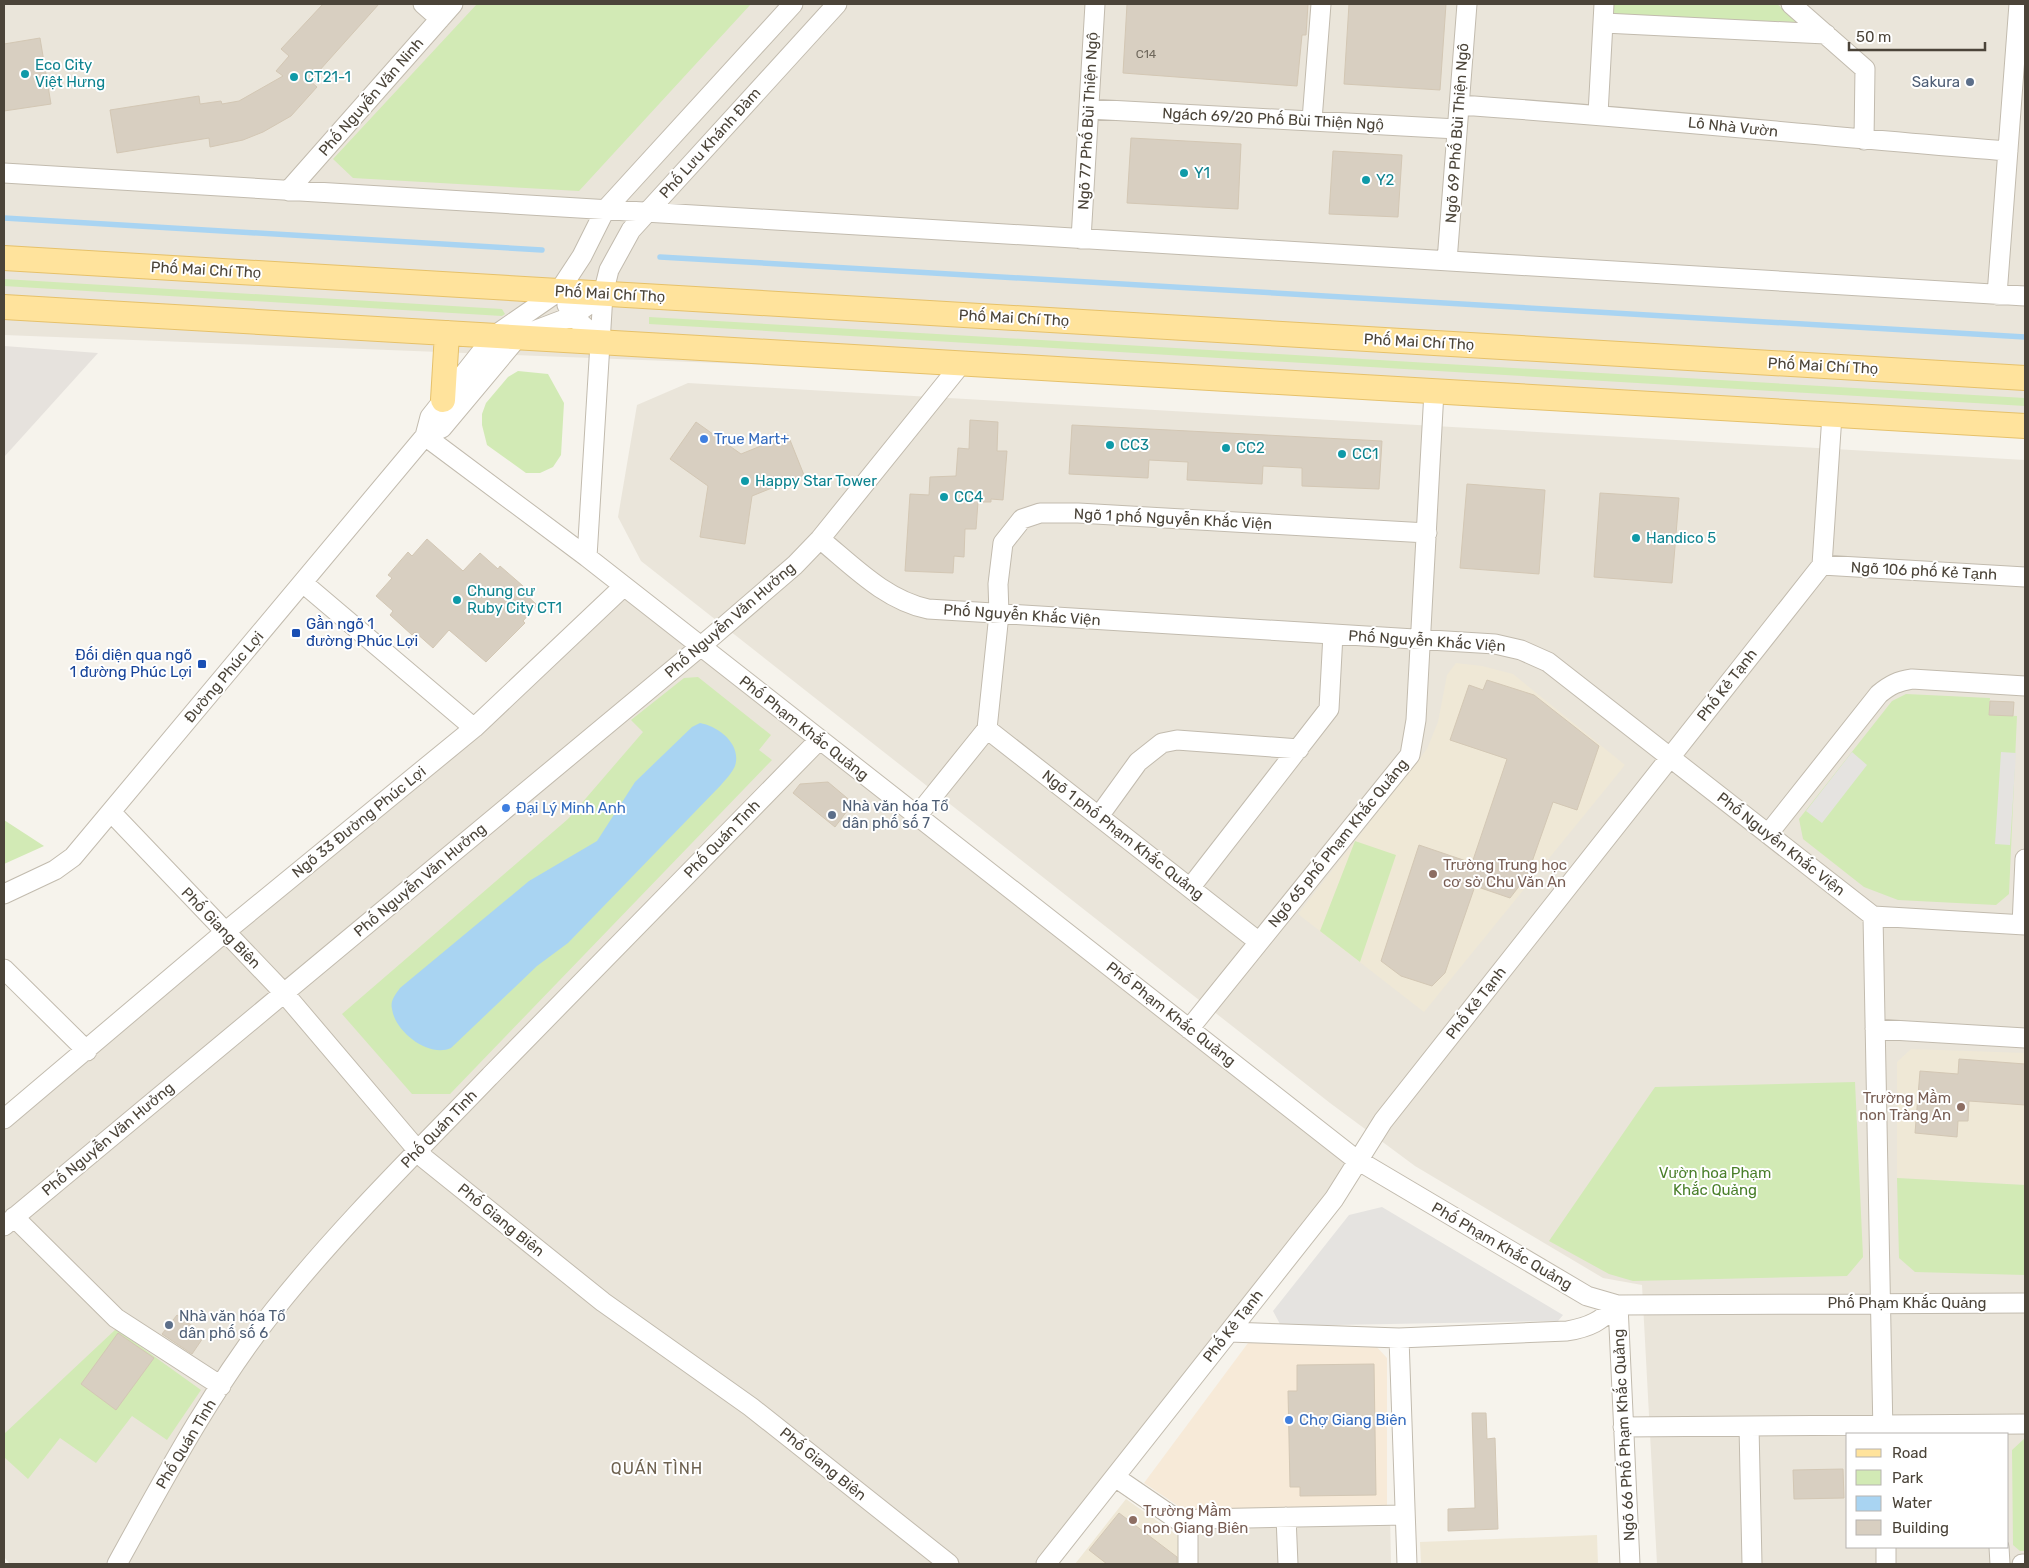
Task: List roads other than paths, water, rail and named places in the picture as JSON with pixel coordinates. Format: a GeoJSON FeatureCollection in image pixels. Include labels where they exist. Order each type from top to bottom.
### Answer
{"type":"FeatureCollection","features":[{"type":"Feature","properties":{"kind":"main road","name":"Phố Mai Chí Thọ"},"geometry":{"type":"LineString","coordinates":[[4,258],[2025,378]]}},
{"type":"Feature","properties":{"kind":"main road"},"geometry":{"type":"LineString","coordinates":[[4,307],[2025,426]]}},
{"type":"Feature","properties":{"kind":"main road"},"geometry":{"type":"LineString","coordinates":[[443,400],[447,333]]}},
{"type":"Feature","properties":{"kind":"street"},"geometry":{"type":"LineString","coordinates":[[423,4],[440,19]]}},
{"type":"Feature","properties":{"kind":"street","name":"Phố Nguyễn Văn Ninh"},"geometry":{"type":"LineString","coordinates":[[288,191],[453,4]]}},
{"type":"Feature","properties":{"kind":"street"},"geometry":{"type":"LineString","coordinates":[[600,342],[573,316],[559,291],[582,256],[605,210],[793,4]]}},
{"type":"Feature","properties":{"kind":"street","name":"Phố Lưu Khánh Đàm"},"geometry":{"type":"LineString","coordinates":[[587,557],[600,342],[604,294],[609,270],[622,244],[647,213],[837,4]]}},
{"type":"Feature","properties":{"kind":"street","name":"Ngõ 77 Phố Bùi Thiện Ngộ"},"geometry":{"type":"LineString","coordinates":[[1082,239],[1095,4]]}},
{"type":"Feature","properties":{"kind":"street"},"geometry":{"type":"LineString","coordinates":[[1312,120],[1321,4]]}},
{"type":"Feature","properties":{"kind":"street","name":"Ngõ 69 Phố Bùi Thiện Ngô"},"geometry":{"type":"LineString","coordinates":[[1447,261],[1467,4]]}},
{"type":"Feature","properties":{"kind":"street"},"geometry":{"type":"LineString","coordinates":[[1598,114],[1604,4]]}},
{"type":"Feature","properties":{"kind":"street"},"geometry":{"type":"LineString","coordinates":[[1792,4],[1865,69],[1864,140]]}},
{"type":"Feature","properties":{"kind":"street"},"geometry":{"type":"LineString","coordinates":[[1997,295],[2019,4]]}},
{"type":"Feature","properties":{"kind":"street"},"geometry":{"type":"LineString","coordinates":[[1604,23],[1826,34]]}},
{"type":"Feature","properties":{"kind":"street","name":"Lô Nhà Vườn"},"geometry":{"type":"LineString","coordinates":[[1459,105],[1598,114],[1864,140],[2008,151]]}},
{"type":"Feature","properties":{"kind":"street","name":"Ngách 69/20 Phố Bùi Thiện Ngộ"},"geometry":{"type":"LineString","coordinates":[[1089,109],[1457,129]]}},
{"type":"Feature","properties":{"kind":"street"},"geometry":{"type":"LineString","coordinates":[[4,173],[2025,296]]}},
{"type":"Feature","properties":{"kind":"street","name":"Đường Phúc Lợi"},"geometry":{"type":"LineString","coordinates":[[426,436],[430,417],[494,336],[559,291]]}},
{"type":"Feature","properties":{"kind":"street"},"geometry":{"type":"LineString","coordinates":[[518,337],[573,316],[604,294]]}},
{"type":"Feature","properties":{"kind":"street","name":"Đường Phúc Lợi"},"geometry":{"type":"LineString","coordinates":[[4,894],[55,870],[73,857],[426,436],[442,428],[518,337]]}},
{"type":"Feature","properties":{"kind":"street","name":"Phố Nguyễn Văn Hưởng"},"geometry":{"type":"LineString","coordinates":[[9,1222],[795,565],[820,539],[962,364]]}},
{"type":"Feature","properties":{"kind":"street","name":"Ngõ 65 phố Phạm Khắc Quảng"},"geometry":{"type":"LineString","coordinates":[[1189,1029],[1410,755],[1416,720],[1434,391]]}},
{"type":"Feature","properties":{"kind":"street"},"geometry":{"type":"LineString","coordinates":[[1822,565],[1832,415]]}},
{"type":"Feature","properties":{"kind":"street","name":"Phố Phạm Khắc Quảng"},"geometry":{"type":"LineString","coordinates":[[426,436],[587,557],[1358,1160],[1587,1296],[1618,1305],[2025,1303]]}},
{"type":"Feature","properties":{"kind":"street","name":"Ngõ 1 phố Nguyễn Khắc Viện"},"geometry":{"type":"LineString","coordinates":[[999,614],[998,584],[1003,543],[1022,519],[1040,513],[1427,533]]}},
{"type":"Feature","properties":{"kind":"street","name":"Phố Nguyễn Khắc Viện"},"geometry":{"type":"LineString","coordinates":[[820,539],[889,595],[908,604],[928,609],[1495,644],[1513,647],[1548,662],[1873,916]]}},
{"type":"Feature","properties":{"kind":"street","name":"Ngõ 106 phố Kẻ Tạnh"},"geometry":{"type":"LineString","coordinates":[[1822,565],[2025,577]]}},
{"type":"Feature","properties":{"kind":"street","name":"Phố Kẻ Tạnh"},"geometry":{"type":"LineString","coordinates":[[1046,1564],[1334,1199],[1383,1121],[1822,565]]}},
{"type":"Feature","properties":{"kind":"street"},"geometry":{"type":"LineString","coordinates":[[303,582],[474,728]]}},
{"type":"Feature","properties":{"kind":"street","name":"Ngõ 33 Đường Phúc Lợi"},"geometry":{"type":"LineString","coordinates":[[4,1120],[225,932],[474,728],[624,586]]}},
{"type":"Feature","properties":{"kind":"street"},"geometry":{"type":"LineString","coordinates":[[917,816],[987,729],[999,614]]}},
{"type":"Feature","properties":{"kind":"street"},"geometry":{"type":"LineString","coordinates":[[1190,888],[1329,709],[1333,634]]}},
{"type":"Feature","properties":{"kind":"street"},"geometry":{"type":"LineString","coordinates":[[1768,834],[1879,694],[1888,686],[1899,681],[1912,679],[2025,686]]}},
{"type":"Feature","properties":{"kind":"street","name":"Ngõ 1 phố Phạm Khắc Quảng"},"geometry":{"type":"LineString","coordinates":[[987,729],[1259,942]]}},
{"type":"Feature","properties":{"kind":"street","name":"Phố Quán Tình"},"geometry":{"type":"LineString","coordinates":[[117,1564],[221,1386],[274,1310],[317,1258],[418,1151],[819,740]]}},
{"type":"Feature","properties":{"kind":"street"},"geometry":{"type":"LineString","coordinates":[[1099,816],[1138,762],[1162,743],[1177,740],[1299,748]]}},
{"type":"Feature","properties":{"kind":"street","name":"Phố Giang Biên"},"geometry":{"type":"LineString","coordinates":[[111,812],[284,993],[418,1151],[603,1302],[751,1407],[949,1564]]}},
{"type":"Feature","properties":{"kind":"street"},"geometry":{"type":"LineString","coordinates":[[1883,1430],[1873,916],[2024,925],[2025,858]]}},
{"type":"Feature","properties":{"kind":"street"},"geometry":{"type":"LineString","coordinates":[[4,969],[87,1051]]}},
{"type":"Feature","properties":{"kind":"street"},"geometry":{"type":"LineString","coordinates":[[1875,1029],[2025,1038]]}},
{"type":"Feature","properties":{"kind":"street"},"geometry":{"type":"LineString","coordinates":[[9,1222],[116,1318],[153,1344],[221,1386]]}},
{"type":"Feature","properties":{"kind":"street"},"geometry":{"type":"LineString","coordinates":[[1228,1332],[1399,1338],[1567,1331],[1587,1328],[1602,1319],[1618,1305]]}},
{"type":"Feature","properties":{"kind":"street","name":"Ngõ 66 Phố Phạm Khắc Quảng"},"geometry":{"type":"LineString","coordinates":[[1618,1305],[1630,1564]]}},
{"type":"Feature","properties":{"kind":"street"},"geometry":{"type":"LineString","coordinates":[[1399,1338],[1407,1564]]}},
{"type":"Feature","properties":{"kind":"street"},"geometry":{"type":"LineString","coordinates":[[1624,1427],[1749,1426],[1883,1430],[1997,1429],[2025,1424]]}},
{"type":"Feature","properties":{"kind":"street"},"geometry":{"type":"LineString","coordinates":[[1749,1426],[1752,1564]]}},
{"type":"Feature","properties":{"kind":"street"},"geometry":{"type":"LineString","coordinates":[[1115,1477],[1188,1528]]}},
{"type":"Feature","properties":{"kind":"street"},"geometry":{"type":"LineString","coordinates":[[1188,1564],[1188,1528],[1198,1519],[1405,1514]]}},
{"type":"Feature","properties":{"kind":"street"},"geometry":{"type":"LineString","coordinates":[[1286,1517],[1288,1564]]}},
{"type":"Feature","properties":{"kind":"street"},"geometry":{"type":"LineString","coordinates":[[1886,1548],[1886,1564]]}},
{"type":"Feature","properties":{"kind":"street"},"geometry":{"type":"LineString","coordinates":[[1999,1548],[2000,1564]]}},
{"type":"Feature","properties":{"kind":"water"},"geometry":{"type":"Polygon","coordinates":[[[700,723],[721,732],[727,737],[735,750],[735,766],[731,774],[721,785],[568,943],[537,966],[451,1048],[442,1050],[423,1046],[406,1034],[394,1018],[392,1006],[393,998],[400,988],[529,881],[597,841],[635,782],[692,727],[700,723]]]}},
{"type":"Feature","properties":{"kind":"waterway"},"geometry":{"type":"LineString","coordinates":[[4,218],[542,250]]}},
{"type":"Feature","properties":{"kind":"waterway"},"geometry":{"type":"LineString","coordinates":[[660,257],[2025,337]]}},
{"type":"Feature","properties":{"kind":"place","name":"Eco City Việt Hưng"},"geometry":{"type":"Point","coordinates":[25,74]}},
{"type":"Feature","properties":{"kind":"place","name":"CT21-1"},"geometry":{"type":"Point","coordinates":[294,77]}},
{"type":"Feature","properties":{"kind":"place","name":"Sakura"},"geometry":{"type":"Point","coordinates":[1970,82]}},
{"type":"Feature","properties":{"kind":"place","name":"Y1"},"geometry":{"type":"Point","coordinates":[1184,173]}},
{"type":"Feature","properties":{"kind":"place","name":"Y2"},"geometry":{"type":"Point","coordinates":[1366,180]}},
{"type":"Feature","properties":{"kind":"place","name":"True Mart+"},"geometry":{"type":"Point","coordinates":[704,439]}},
{"type":"Feature","properties":{"kind":"place","name":"CC3"},"geometry":{"type":"Point","coordinates":[1110,445]}},
{"type":"Feature","properties":{"kind":"place","name":"CC2"},"geometry":{"type":"Point","coordinates":[1226,448]}},
{"type":"Feature","properties":{"kind":"place","name":"CC1"},"geometry":{"type":"Point","coordinates":[1342,454]}},
{"type":"Feature","properties":{"kind":"place","name":"Happy Star Tower"},"geometry":{"type":"Point","coordinates":[745,481]}},
{"type":"Feature","properties":{"kind":"place","name":"CC4"},"geometry":{"type":"Point","coordinates":[944,497]}},
{"type":"Feature","properties":{"kind":"place","name":"Handico 5"},"geometry":{"type":"Point","coordinates":[1636,538]}},
{"type":"Feature","properties":{"kind":"place","name":"Chung cư Ruby City CT1"},"geometry":{"type":"Point","coordinates":[457,600]}},
{"type":"Feature","properties":{"kind":"place","name":"Gần ngõ 1 đường Phúc Lợi"},"geometry":{"type":"Point","coordinates":[296,633]}},
{"type":"Feature","properties":{"kind":"place","name":"Đối diện qua ngõ 1 đường Phúc Lợi"},"geometry":{"type":"Point","coordinates":[202,664]}},
{"type":"Feature","properties":{"kind":"place","name":"Đại Lý Minh Anh"},"geometry":{"type":"Point","coordinates":[506,808]}},
{"type":"Feature","properties":{"kind":"place","name":"Nhà văn hóa Tổ dân phố số 7"},"geometry":{"type":"Point","coordinates":[832,815]}},
{"type":"Feature","properties":{"kind":"place","name":"Trường Trung học cơ sở Chu Văn An"},"geometry":{"type":"Point","coordinates":[1433,874]}},
{"type":"Feature","properties":{"kind":"place","name":"Trường Mầm non Tràng An"},"geometry":{"type":"Point","coordinates":[1961,1107]}},
{"type":"Feature","properties":{"kind":"place","name":"Nhà văn hóa Tổ dân phố số 6"},"geometry":{"type":"Point","coordinates":[169,1325]}},
{"type":"Feature","properties":{"kind":"place","name":"Chợ Giang Biên"},"geometry":{"type":"Point","coordinates":[1289,1420]}},
{"type":"Feature","properties":{"kind":"place","name":"Trường Mầm non Giang Biên"},"geometry":{"type":"Point","coordinates":[1133,1520]}},
{"type":"Feature","properties":{"kind":"district","name":"QUÁN TÌNH"},"geometry":{"type":"Point","coordinates":[657,1468]}},
{"type":"Feature","properties":{"kind":"park label","name":"Vườn hoa Phạm Khắc Quảng"},"geometry":{"type":"Point","coordinates":[1715,1182]}}]}
